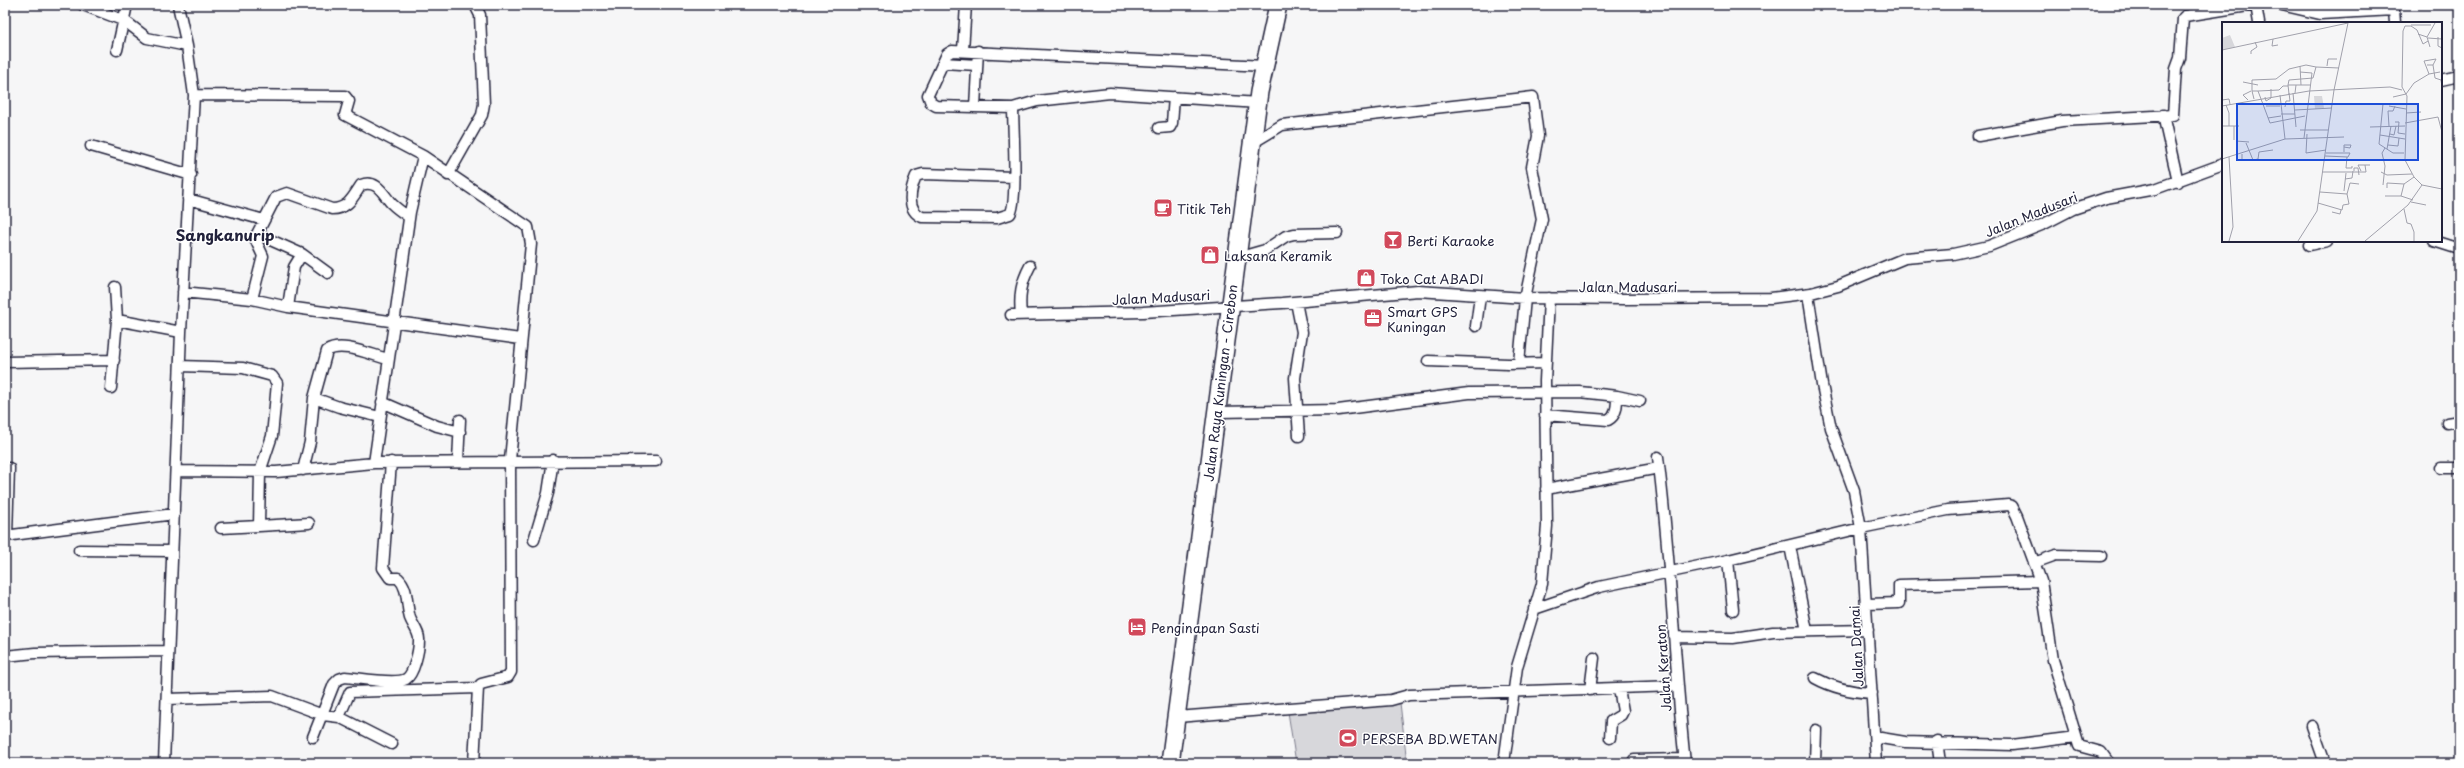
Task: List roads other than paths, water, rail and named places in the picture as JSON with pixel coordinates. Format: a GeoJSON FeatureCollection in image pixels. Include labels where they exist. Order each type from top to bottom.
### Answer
{"type":"FeatureCollection","features":[{"type":"Feature","properties":{"kind":"highway","name":"Jalan Raya Kuningan - Cirebon"},"geometry":{"type":"LineString","coordinates":[[1170,763],[1256,122],[1265,66],[1278,5]]}},
{"type":"Feature","properties":{"kind":"street"},"geometry":{"type":"LineString","coordinates":[[83,5],[125,21],[147,38],[187,46]]}},
{"type":"Feature","properties":{"kind":"street"},"geometry":{"type":"LineString","coordinates":[[117,50],[125,21],[127,5]]}},
{"type":"Feature","properties":{"kind":"street"},"geometry":{"type":"LineString","coordinates":[[448,174],[482,115],[484,104],[480,15],[475,5]]}},
{"type":"Feature","properties":{"kind":"street"},"geometry":{"type":"LineString","coordinates":[[963,50],[966,5]]}},
{"type":"Feature","properties":{"kind":"street"},"geometry":{"type":"LineString","coordinates":[[1978,136],[2062,121],[2173,115],[2176,69],[2180,58],[2183,18],[2186,16],[2255,5],[2259,22]]}},
{"type":"Feature","properties":{"kind":"street"},"geometry":{"type":"LineString","coordinates":[[2282,5],[2320,14],[2394,8],[2396,22]]}},
{"type":"Feature","properties":{"kind":"street"},"geometry":{"type":"LineString","coordinates":[[164,763],[171,551],[194,95],[180,6]]}},
{"type":"Feature","properties":{"kind":"street"},"geometry":{"type":"LineString","coordinates":[[1265,66],[963,50],[952,51],[947,54],[928,95],[931,103],[936,106],[1013,108],[1037,100],[1110,93],[1174,97],[1256,122],[1282,125],[1533,97],[1538,136],[1532,167],[1542,220],[1525,298],[1519,363]]}},
{"type":"Feature","properties":{"kind":"street"},"geometry":{"type":"LineString","coordinates":[[975,107],[978,51]]}},
{"type":"Feature","properties":{"kind":"street"},"geometry":{"type":"LineString","coordinates":[[942,63],[977,64]]}},
{"type":"Feature","properties":{"kind":"street"},"geometry":{"type":"LineString","coordinates":[[2442,80],[2459,76]]}},
{"type":"Feature","properties":{"kind":"street"},"geometry":{"type":"LineString","coordinates":[[194,95],[310,98],[345,96],[349,101],[345,116],[423,156],[528,227],[531,244],[520,339],[510,460],[511,672],[508,677],[481,684],[478,688],[474,763]]}},
{"type":"Feature","properties":{"kind":"street"},"geometry":{"type":"LineString","coordinates":[[1159,128],[1170,127],[1172,123],[1174,97]]}},
{"type":"Feature","properties":{"kind":"street"},"geometry":{"type":"LineString","coordinates":[[1013,108],[1014,178],[1013,210],[997,218],[922,217],[914,213],[911,207],[913,183],[916,176],[923,174],[1014,178]]}},
{"type":"Feature","properties":{"kind":"street"},"geometry":{"type":"LineString","coordinates":[[2163,115],[2178,182]]}},
{"type":"Feature","properties":{"kind":"street"},"geometry":{"type":"LineString","coordinates":[[91,146],[191,175]]}},
{"type":"Feature","properties":{"kind":"street"},"geometry":{"type":"LineString","coordinates":[[374,463],[409,217],[423,156]]}},
{"type":"Feature","properties":{"kind":"street","name":"Jalan Madusari"},"geometry":{"type":"LineString","coordinates":[[1030,266],[1022,281],[1016,315],[1143,312],[1230,307],[1418,291],[1525,298],[1684,300],[1771,298],[1808,294],[1838,286],[1905,258],[1953,254],[1989,246],[2044,224],[2073,209],[2106,198],[2155,189],[2178,182],[2222,164]]}},
{"type":"Feature","properties":{"kind":"street"},"geometry":{"type":"LineString","coordinates":[[252,299],[263,256],[256,241],[257,234],[276,197],[287,193],[332,209],[339,209],[344,208],[361,186],[365,184],[382,189],[390,202],[409,217]]}},
{"type":"Feature","properties":{"kind":"street"},"geometry":{"type":"LineString","coordinates":[[188,199],[264,220]]}},
{"type":"Feature","properties":{"kind":"street"},"geometry":{"type":"LineString","coordinates":[[1237,258],[1260,251],[1294,234],[1337,233]]}},
{"type":"Feature","properties":{"kind":"street"},"geometry":{"type":"LineString","coordinates":[[257,234],[302,254],[328,273]]}},
{"type":"Feature","properties":{"kind":"street"},"geometry":{"type":"LineString","coordinates":[[2309,245],[2322,242]]}},
{"type":"Feature","properties":{"kind":"street"},"geometry":{"type":"LineString","coordinates":[[2437,242],[2459,249]]}},
{"type":"Feature","properties":{"kind":"street"},"geometry":{"type":"LineString","coordinates":[[288,307],[294,267],[302,254]]}},
{"type":"Feature","properties":{"kind":"street"},"geometry":{"type":"LineString","coordinates":[[112,388],[117,320],[115,287]]}},
{"type":"Feature","properties":{"kind":"street"},"geometry":{"type":"LineString","coordinates":[[183,292],[252,299],[288,307],[520,339]]}},
{"type":"Feature","properties":{"kind":"street","name":"Jalan Damai"},"geometry":{"type":"LineString","coordinates":[[1808,294],[1822,385],[1831,428],[1854,491],[1862,528],[1876,763]]}},
{"type":"Feature","properties":{"kind":"street"},"geometry":{"type":"LineString","coordinates":[[1476,326],[1480,296]]}},
{"type":"Feature","properties":{"kind":"street"},"geometry":{"type":"LineString","coordinates":[[1504,763],[1517,667],[1542,584],[1547,526],[1545,392],[1549,298]]}},
{"type":"Feature","properties":{"kind":"street"},"geometry":{"type":"LineString","coordinates":[[1296,302],[1302,332],[1295,378],[1299,436]]}},
{"type":"Feature","properties":{"kind":"street"},"geometry":{"type":"LineString","coordinates":[[117,320],[181,332]]}},
{"type":"Feature","properties":{"kind":"street"},"geometry":{"type":"LineString","coordinates":[[303,470],[310,442],[314,398],[327,351],[333,347],[344,348],[388,359]]}},
{"type":"Feature","properties":{"kind":"street"},"geometry":{"type":"LineString","coordinates":[[5,362],[114,360]]}},
{"type":"Feature","properties":{"kind":"street"},"geometry":{"type":"LineString","coordinates":[[1428,361],[1546,363]]}},
{"type":"Feature","properties":{"kind":"street"},"geometry":{"type":"LineString","coordinates":[[180,366],[243,368],[272,376],[277,383],[272,436],[260,472],[259,526]]}},
{"type":"Feature","properties":{"kind":"street"},"geometry":{"type":"LineString","coordinates":[[1218,412],[1298,409],[1338,410],[1469,393],[1545,392],[1617,396],[1640,401]]}},
{"type":"Feature","properties":{"kind":"street"},"geometry":{"type":"LineString","coordinates":[[1545,415],[1608,420],[1612,417],[1617,406],[1617,396]]}},
{"type":"Feature","properties":{"kind":"street"},"geometry":{"type":"LineString","coordinates":[[314,398],[339,407],[380,417]]}},
{"type":"Feature","properties":{"kind":"street"},"geometry":{"type":"LineString","coordinates":[[382,402],[437,426],[460,432]]}},
{"type":"Feature","properties":{"kind":"street"},"geometry":{"type":"LineString","coordinates":[[458,461],[460,420]]}},
{"type":"Feature","properties":{"kind":"street"},"geometry":{"type":"LineString","coordinates":[[2447,423],[2459,421]]}},
{"type":"Feature","properties":{"kind":"street","name":"Jalan Keraton"},"geometry":{"type":"LineString","coordinates":[[1658,457],[1670,571],[1676,686],[1684,761]]}},
{"type":"Feature","properties":{"kind":"street"},"geometry":{"type":"LineString","coordinates":[[176,471],[260,472],[303,470],[391,462],[510,460],[656,461]]}},
{"type":"Feature","properties":{"kind":"street"},"geometry":{"type":"LineString","coordinates":[[534,540],[548,493],[553,460]]}},
{"type":"Feature","properties":{"kind":"street"},"geometry":{"type":"LineString","coordinates":[[313,737],[334,684],[339,679],[345,677],[396,681],[406,679],[411,674],[419,641],[419,635],[410,618],[406,590],[398,578],[386,575],[383,568],[391,462]]}},
{"type":"Feature","properties":{"kind":"street"},"geometry":{"type":"LineString","coordinates":[[9,468],[6,536],[174,514]]}},
{"type":"Feature","properties":{"kind":"street"},"geometry":{"type":"LineString","coordinates":[[1546,489],[1659,468]]}},
{"type":"Feature","properties":{"kind":"street"},"geometry":{"type":"LineString","coordinates":[[2441,468],[2459,468]]}},
{"type":"Feature","properties":{"kind":"street"},"geometry":{"type":"LineString","coordinates":[[1534,609],[1599,587],[1728,560],[1862,528],[1948,510],[2008,505],[2012,506],[2041,581],[2053,660],[2079,746],[2101,752],[2109,763]]}},
{"type":"Feature","properties":{"kind":"street"},"geometry":{"type":"LineString","coordinates":[[221,528],[309,524]]}},
{"type":"Feature","properties":{"kind":"street"},"geometry":{"type":"LineString","coordinates":[[1790,546],[1807,631]]}},
{"type":"Feature","properties":{"kind":"street"},"geometry":{"type":"LineString","coordinates":[[79,550],[171,551]]}},
{"type":"Feature","properties":{"kind":"street"},"geometry":{"type":"LineString","coordinates":[[2034,563],[2056,555],[2101,556]]}},
{"type":"Feature","properties":{"kind":"street"},"geometry":{"type":"LineString","coordinates":[[1728,560],[1734,610]]}},
{"type":"Feature","properties":{"kind":"street"},"geometry":{"type":"LineString","coordinates":[[1867,604],[1899,603],[1899,585],[2041,581]]}},
{"type":"Feature","properties":{"kind":"street"},"geometry":{"type":"LineString","coordinates":[[1674,637],[1732,638],[1765,633],[1868,630]]}},
{"type":"Feature","properties":{"kind":"street"},"geometry":{"type":"LineString","coordinates":[[5,666],[8,656],[35,653],[168,651]]}},
{"type":"Feature","properties":{"kind":"street"},"geometry":{"type":"LineString","coordinates":[[1590,690],[1594,658]]}},
{"type":"Feature","properties":{"kind":"street"},"geometry":{"type":"LineString","coordinates":[[1814,678],[1828,685],[1852,692],[1872,693]]}},
{"type":"Feature","properties":{"kind":"street"},"geometry":{"type":"LineString","coordinates":[[1177,716],[1391,700],[1409,695],[1514,690],[1590,690],[1676,686]]}},
{"type":"Feature","properties":{"kind":"street"},"geometry":{"type":"LineString","coordinates":[[339,717],[350,692],[478,688]]}},
{"type":"Feature","properties":{"kind":"street"},"geometry":{"type":"LineString","coordinates":[[1610,738],[1611,721],[1621,715],[1623,711],[1619,689]]}},
{"type":"Feature","properties":{"kind":"street"},"geometry":{"type":"LineString","coordinates":[[166,699],[272,696],[323,715],[339,717],[392,744]]}},
{"type":"Feature","properties":{"kind":"street"},"geometry":{"type":"LineString","coordinates":[[2312,726],[2325,763]]}},
{"type":"Feature","properties":{"kind":"street"},"geometry":{"type":"LineString","coordinates":[[1815,763],[1816,730]]}},
{"type":"Feature","properties":{"kind":"street"},"geometry":{"type":"LineString","coordinates":[[1875,737],[1905,742],[1937,741],[2012,745],[2076,737]]}},
{"type":"Feature","properties":{"kind":"street"},"geometry":{"type":"LineString","coordinates":[[1937,741],[1940,763]]}},
{"type":"Feature","properties":{"kind":"street"},"geometry":{"type":"LineString","coordinates":[[1634,760],[1684,761]]}},
{"type":"Feature","properties":{"kind":"place","name":"Titik Teh"},"geometry":{"type":"Point","coordinates":[1163,208]}},
{"type":"Feature","properties":{"kind":"place","name":"Berti Karaoke"},"geometry":{"type":"Point","coordinates":[1393,240]}},
{"type":"Feature","properties":{"kind":"place","name":"Laksana Keramik"},"geometry":{"type":"Point","coordinates":[1210,255]}},
{"type":"Feature","properties":{"kind":"place","name":"Toko Cat ABADI"},"geometry":{"type":"Point","coordinates":[1366,278]}},
{"type":"Feature","properties":{"kind":"place","name":"Smart GPS Kuningan"},"geometry":{"type":"Point","coordinates":[1373,318]}},
{"type":"Feature","properties":{"kind":"place","name":"Penginapan Sasti"},"geometry":{"type":"Point","coordinates":[1137,627]}},
{"type":"Feature","properties":{"kind":"place","name":"PERSEBA BD.WETAN"},"geometry":{"type":"Point","coordinates":[1348,738]}},
{"type":"Feature","properties":{"kind":"district","name":"Sangkanurip"},"geometry":{"type":"Point","coordinates":[225,234]}}]}
